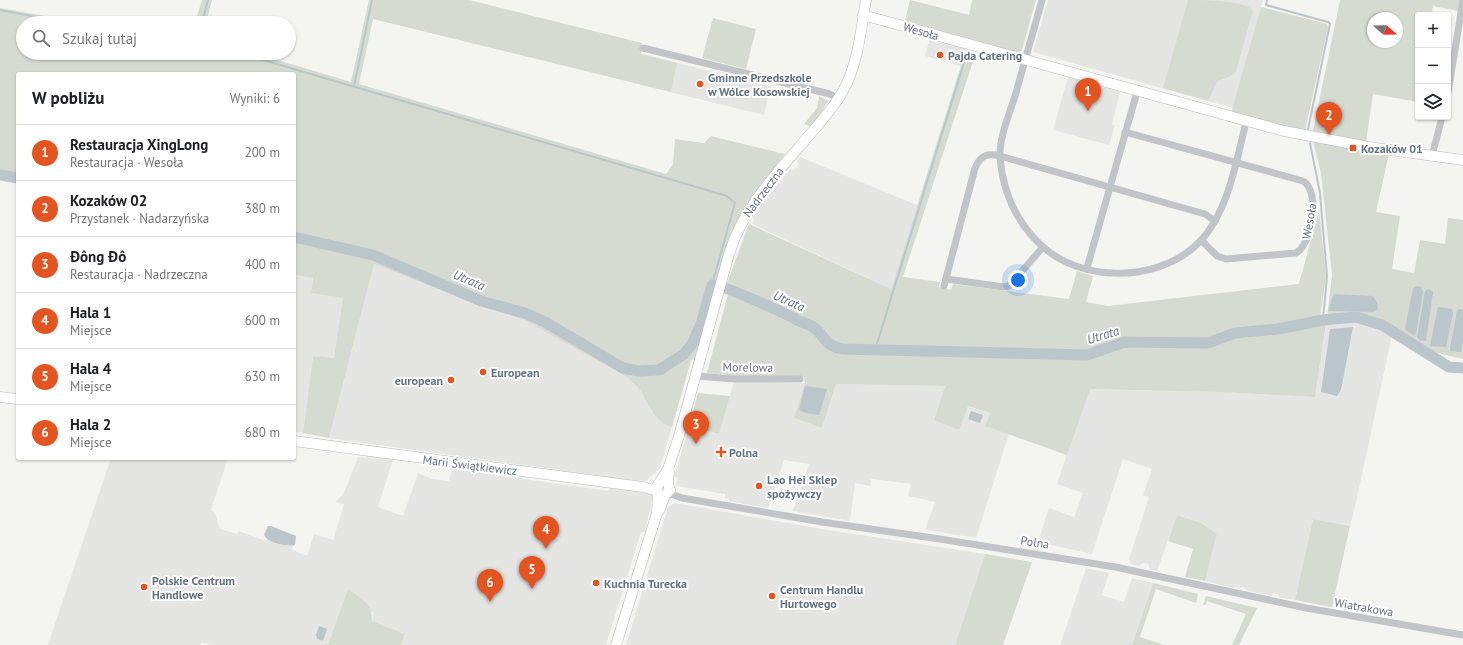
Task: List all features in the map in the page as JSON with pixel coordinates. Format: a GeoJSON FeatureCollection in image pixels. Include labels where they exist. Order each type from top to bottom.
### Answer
{"type":"FeatureCollection","features":[{"type":"Feature","properties":{"kind":"street","name":"Nadrzeczna"},"geometry":{"type":"LineString","coordinates":[[616,645],[657,513],[659,511],[668,469],[696,376],[729,254],[741,222],[754,202],[839,99],[851,74],[866,0]]}},
{"type":"Feature","properties":{"kind":"street"},"geometry":{"type":"LineString","coordinates":[[1042,0],[1005,131],[1000,156],[1004,183],[1011,204],[1021,222],[1043,247],[1066,261],[1087,268],[1114,273],[1129,273],[1159,267],[1179,258],[1194,248],[1215,221],[1227,196],[1246,122]]}},
{"type":"Feature","properties":{"kind":"street"},"geometry":{"type":"LineString","coordinates":[[1449,84],[1463,0]]}},
{"type":"Feature","properties":{"kind":"street","name":"Wesoła"},"geometry":{"type":"LineString","coordinates":[[863,15],[1246,122],[1326,140],[1463,160]]}},
{"type":"Feature","properties":{"kind":"street"},"geometry":{"type":"LineString","coordinates":[[643,48],[830,94],[839,99]]}},
{"type":"Feature","properties":{"kind":"street"},"geometry":{"type":"LineString","coordinates":[[1087,268],[1137,92]]}},
{"type":"Feature","properties":{"kind":"street"},"geometry":{"type":"LineString","coordinates":[[1432,156],[1441,120]]}},
{"type":"Feature","properties":{"kind":"street","name":"Wesoła"},"geometry":{"type":"LineString","coordinates":[[1125,132],[1303,181],[1310,186],[1312,192],[1313,209],[1304,246],[1296,253],[1226,259],[1218,256],[1201,240]]}},
{"type":"Feature","properties":{"kind":"street"},"geometry":{"type":"LineString","coordinates":[[1043,247],[1013,284],[1007,287],[945,283],[978,162],[986,155],[1000,156],[1205,214],[1215,221]]}},
{"type":"Feature","properties":{"kind":"street","name":"Morelowa"},"geometry":{"type":"LineString","coordinates":[[696,376],[734,379],[800,379]]}},
{"type":"Feature","properties":{"kind":"street"},"geometry":{"type":"LineString","coordinates":[[0,397],[16,400]]}},
{"type":"Feature","properties":{"kind":"street","name":"Marii Świątkiewicz"},"geometry":{"type":"LineString","coordinates":[[296,441],[645,488],[663,489]]}},
{"type":"Feature","properties":{"kind":"street","name":"Polna"},"geometry":{"type":"LineString","coordinates":[[663,489],[686,498],[822,522],[1114,567],[1261,599]]}},
{"type":"Feature","properties":{"kind":"street","name":"Wiatrakowa"},"geometry":{"type":"LineString","coordinates":[[1261,599],[1463,635]]}},
{"type":"Feature","properties":{"kind":"shaded area"},"geometry":{"type":"Polygon","coordinates":[[[202,0],[212,0],[208,16],[197,16],[202,0]]]}},
{"type":"Feature","properties":{"kind":"shaded area"},"geometry":{"type":"Polygon","coordinates":[[[369,0],[469,0],[642,43],[641,54],[677,63],[671,92],[373,19],[359,84],[666,174],[673,164],[675,139],[704,143],[711,136],[785,154],[735,226],[727,246],[696,359],[691,360],[672,427],[660,421],[656,417],[640,390],[627,377],[524,320],[481,306],[374,264],[329,438],[303,433],[313,356],[334,358],[343,298],[311,293],[313,278],[296,275],[296,72],[16,72],[16,183],[0,180],[0,8],[45,16],[16,16],[16,60],[277,60],[351,82],[369,0]]]}},
{"type":"Feature","properties":{"kind":"shaded area"},"geometry":{"type":"Polygon","coordinates":[[[910,0],[969,15],[972,0],[1036,0],[1021,53],[905,21],[910,0]]]}},
{"type":"Feature","properties":{"kind":"shaded area"},"geometry":{"type":"Polygon","coordinates":[[[1048,0],[1263,0],[1233,108],[1033,52],[1048,0]]]}},
{"type":"Feature","properties":{"kind":"shaded area"},"geometry":{"type":"Polygon","coordinates":[[[1188,0],[1234,3],[1249,7],[1253,11],[1235,74],[1218,81],[1208,101],[1163,88],[1188,0]]]}},
{"type":"Feature","properties":{"kind":"shaded area"},"geometry":{"type":"Polygon","coordinates":[[[1340,0],[1460,0],[1458,11],[1433,6],[1432,12],[1415,12],[1415,101],[1373,94],[1366,142],[1313,131],[1340,0]]]}},
{"type":"Feature","properties":{"kind":"shaded area"},"geometry":{"type":"Polygon","coordinates":[[[1261,7],[1327,24],[1328,28],[1305,130],[1274,125],[1231,113],[1261,7]]]}},
{"type":"Feature","properties":{"kind":"shaded area"},"geometry":{"type":"Polygon","coordinates":[[[713,18],[756,29],[746,69],[702,58],[713,18]]]}},
{"type":"Feature","properties":{"kind":"shaded area"},"geometry":{"type":"Polygon","coordinates":[[[930,38],[966,49],[961,66],[925,56],[930,38]]]}},
{"type":"Feature","properties":{"kind":"shaded area"},"geometry":{"type":"Polygon","coordinates":[[[965,53],[974,55],[974,58],[903,277],[940,282],[939,287],[951,290],[953,284],[1069,299],[1077,271],[1093,276],[1086,302],[1108,306],[1299,284],[1319,210],[1326,276],[1320,318],[1327,317],[1315,397],[1218,392],[1090,389],[1067,455],[985,426],[990,413],[968,406],[959,430],[934,420],[945,386],[836,384],[822,428],[794,418],[805,383],[804,377],[736,376],[707,373],[728,294],[723,294],[749,224],[891,289],[965,53]]]}},
{"type":"Feature","properties":{"kind":"shaded area","name":"Gminne Przedszkole w Wólce Kosowskiej"},"geometry":{"type":"Polygon","coordinates":[[[641,54],[771,86],[764,115],[633,83],[641,54]]]}},
{"type":"Feature","properties":{"kind":"shaded area"},"geometry":{"type":"Polygon","coordinates":[[[1068,77],[1120,92],[1112,124],[1115,125],[1109,145],[1053,130],[1068,77]]]}},
{"type":"Feature","properties":{"kind":"shaded area"},"geometry":{"type":"Polygon","coordinates":[[[819,96],[828,101],[820,114],[822,116],[813,127],[804,124],[817,108],[819,96]]]}},
{"type":"Feature","properties":{"kind":"shaded area"},"geometry":{"type":"Polygon","coordinates":[[[1313,142],[1389,154],[1376,212],[1400,216],[1392,269],[1414,273],[1420,240],[1445,244],[1448,218],[1463,220],[1463,359],[1425,350],[1383,323],[1361,315],[1327,317],[1332,275],[1321,173],[1313,142]]]}},
{"type":"Feature","properties":{"kind":"shaded area"},"geometry":{"type":"Polygon","coordinates":[[[800,157],[917,205],[891,289],[752,224],[754,220],[752,216],[790,169],[794,170],[797,167],[797,161],[800,157]]]}},
{"type":"Feature","properties":{"kind":"shaded area","name":"European"},"geometry":{"type":"Polygon","coordinates":[[[374,264],[481,306],[524,320],[627,377],[691,360],[660,468],[646,481],[630,480],[329,438],[374,264]]]}},
{"type":"Feature","properties":{"kind":"shaded area"},"geometry":{"type":"Polygon","coordinates":[[[296,275],[313,278],[311,293],[344,298],[334,359],[313,356],[303,433],[296,432],[296,275]]]}},
{"type":"Feature","properties":{"kind":"shaded area"},"geometry":{"type":"Polygon","coordinates":[[[1417,286],[1421,287],[1423,291],[1416,334],[1413,335],[1405,329],[1413,288],[1417,286]]]}},
{"type":"Feature","properties":{"kind":"shaded area"},"geometry":{"type":"Polygon","coordinates":[[[1429,289],[1433,292],[1426,341],[1419,340],[1417,337],[1425,291],[1429,289]]]}},
{"type":"Feature","properties":{"kind":"shaded area"},"geometry":{"type":"Polygon","coordinates":[[[1334,294],[1373,296],[1378,304],[1377,310],[1373,312],[1329,311],[1334,294]]]}},
{"type":"Feature","properties":{"kind":"shaded area"},"geometry":{"type":"Polygon","coordinates":[[[1438,307],[1452,309],[1453,313],[1446,347],[1430,346],[1438,307]]]}},
{"type":"Feature","properties":{"kind":"shaded area"},"geometry":{"type":"Polygon","coordinates":[[[1459,309],[1463,310],[1463,342],[1461,352],[1450,351],[1457,311],[1459,309]]]}},
{"type":"Feature","properties":{"kind":"shaded area"},"geometry":{"type":"Polygon","coordinates":[[[1360,320],[1379,327],[1392,335],[1355,507],[1350,526],[1313,519],[1295,600],[1280,598],[1279,595],[1273,593],[1271,596],[1248,591],[1243,587],[1232,588],[1205,581],[1217,534],[1177,515],[1157,571],[1150,569],[1148,564],[1143,563],[1138,566],[1131,564],[1129,559],[1149,497],[1143,495],[1152,469],[1123,459],[1092,554],[1038,542],[1049,508],[1074,517],[1083,493],[1057,484],[1089,389],[1218,392],[1315,397],[1326,325],[1360,320]]]}},
{"type":"Feature","properties":{"kind":"shaded area"},"geometry":{"type":"Polygon","coordinates":[[[1353,327],[1341,390],[1337,396],[1321,392],[1330,329],[1353,327]]]}},
{"type":"Feature","properties":{"kind":"shaded area"},"geometry":{"type":"Polygon","coordinates":[[[734,381],[805,383],[794,418],[822,428],[836,384],[945,386],[934,420],[967,406],[990,413],[985,426],[1009,434],[976,538],[925,530],[935,502],[908,496],[911,484],[871,479],[870,486],[855,483],[850,521],[793,511],[809,464],[784,460],[768,508],[729,501],[729,499],[725,498],[725,494],[676,486],[678,478],[674,477],[688,430],[706,435],[707,431],[719,434],[734,381]]]}},
{"type":"Feature","properties":{"kind":"shaded area"},"geometry":{"type":"Polygon","coordinates":[[[805,386],[827,389],[819,415],[806,413],[799,410],[805,386]]]}},
{"type":"Feature","properties":{"kind":"shaded area"},"geometry":{"type":"Polygon","coordinates":[[[698,393],[730,396],[719,434],[707,431],[706,435],[688,430],[698,393]]]}},
{"type":"Feature","properties":{"kind":"shaded area"},"geometry":{"type":"Polygon","coordinates":[[[971,411],[983,415],[980,423],[968,419],[971,411]]]}},
{"type":"Feature","properties":{"kind":"shaded area"},"geometry":{"type":"Polygon","coordinates":[[[367,455],[393,460],[378,507],[403,516],[418,473],[432,479],[449,481],[452,469],[609,491],[610,488],[651,494],[653,497],[645,532],[641,532],[606,645],[401,645],[405,634],[372,621],[373,613],[348,590],[328,645],[212,645],[202,642],[200,645],[48,645],[110,460],[227,460],[211,510],[215,513],[220,529],[237,534],[239,531],[266,541],[267,539],[293,546],[292,550],[307,556],[314,534],[333,540],[344,504],[335,502],[343,495],[358,457],[365,458],[367,455]]]}},
{"type":"Feature","properties":{"kind":"shaded area","name":"Centrum Handlu Hurtowego"},"geometry":{"type":"Polygon","coordinates":[[[675,503],[822,529],[985,554],[955,645],[626,645],[668,507],[675,503]]]}},
{"type":"Feature","properties":{"kind":"shaded area"},"geometry":{"type":"Polygon","coordinates":[[[1177,515],[1201,523],[1217,534],[1205,581],[1185,577],[1193,549],[1168,541],[1177,515]]]}},
{"type":"Feature","properties":{"kind":"shaded area"},"geometry":{"type":"Polygon","coordinates":[[[1313,519],[1350,526],[1332,607],[1295,600],[1313,519]]]}},
{"type":"Feature","properties":{"kind":"shaded area"},"geometry":{"type":"Polygon","coordinates":[[[268,526],[296,536],[295,545],[283,545],[266,538],[264,535],[268,526]]]}},
{"type":"Feature","properties":{"kind":"shaded area"},"geometry":{"type":"Polygon","coordinates":[[[985,554],[1032,562],[1003,645],[955,645],[985,554]]]}},
{"type":"Feature","properties":{"kind":"shaded area"},"geometry":{"type":"Polygon","coordinates":[[[1086,568],[1109,573],[1102,595],[1124,602],[1132,578],[1153,583],[1132,645],[1060,645],[1086,568]]]}},
{"type":"Feature","properties":{"kind":"shaded area"},"geometry":{"type":"Polygon","coordinates":[[[1153,583],[1198,594],[1196,603],[1156,589],[1140,637],[1164,645],[1132,645],[1153,583]]]}},
{"type":"Feature","properties":{"kind":"shaded area"},"geometry":{"type":"Polygon","coordinates":[[[348,589],[362,599],[368,606],[372,615],[372,621],[405,634],[401,645],[328,645],[348,589]]]}},
{"type":"Feature","properties":{"kind":"shaded area"},"geometry":{"type":"Polygon","coordinates":[[[1206,596],[1257,608],[1239,645],[1232,645],[1246,614],[1207,601],[1206,605],[1203,605],[1206,596]]]}},
{"type":"Feature","properties":{"kind":"shaded area"},"geometry":{"type":"Polygon","coordinates":[[[319,626],[327,629],[323,641],[317,639],[316,635],[319,626]]]}},
{"type":"Feature","properties":{"kind":"waterway"},"geometry":{"type":"LineString","coordinates":[[204,16],[208,0]]}},
{"type":"Feature","properties":{"kind":"waterway"},"geometry":{"type":"LineString","coordinates":[[354,86],[372,0]]}},
{"type":"Feature","properties":{"kind":"waterway"},"geometry":{"type":"LineString","coordinates":[[1267,0],[1266,5],[1328,22],[1330,24],[1308,129]]}},
{"type":"Feature","properties":{"kind":"waterway"},"geometry":{"type":"LineString","coordinates":[[0,10],[31,16]]}},
{"type":"Feature","properties":{"kind":"waterway"},"geometry":{"type":"LineString","coordinates":[[875,350],[967,53]]}},
{"type":"Feature","properties":{"kind":"waterway"},"geometry":{"type":"LineString","coordinates":[[263,60],[727,196],[735,203],[712,285]]}},
{"type":"Feature","properties":{"kind":"waterway"},"geometry":{"type":"LineString","coordinates":[[1310,143],[1320,193],[1327,276],[1323,320]]}},
{"type":"Feature","properties":{"kind":"waterway","name":"Utrata"},"geometry":{"type":"LineString","coordinates":[[0,175],[16,178]]}},
{"type":"Feature","properties":{"kind":"waterway","name":"Utrata"},"geometry":{"type":"LineString","coordinates":[[296,237],[373,255],[481,301],[525,313],[545,322],[623,368],[639,371],[659,370],[684,354],[692,344],[701,324],[712,285],[716,286]]}},
{"type":"Feature","properties":{"kind":"waterway","name":"Utrata"},"geometry":{"type":"LineString","coordinates":[[728,289],[811,326],[817,330],[830,345],[842,349],[1087,355],[1125,342],[1208,343],[1235,333],[1278,329],[1323,320],[1356,317],[1382,325],[1449,367],[1463,368]]}},
{"type":"Feature","properties":{"kind":"place","name":"Pajda Catering"},"geometry":{"type":"Point","coordinates":[940,55]}},
{"type":"Feature","properties":{"kind":"place","name":"Gminne Przedszkole w Wólce Kosowskiej"},"geometry":{"type":"Point","coordinates":[700,84]}},
{"type":"Feature","properties":{"kind":"place","name":"Restauracja XingLong"},"geometry":{"type":"Point","coordinates":[1088,111]}},
{"type":"Feature","properties":{"kind":"place","name":"Kozaków 02"},"geometry":{"type":"Point","coordinates":[1329,135]}},
{"type":"Feature","properties":{"kind":"place","name":"Kozaków 01"},"geometry":{"type":"Point","coordinates":[1353,148]}},
{"type":"Feature","properties":{"kind":"place","name":"European"},"geometry":{"type":"Point","coordinates":[483,372]}},
{"type":"Feature","properties":{"kind":"place","name":"european"},"geometry":{"type":"Point","coordinates":[451,380]}},
{"type":"Feature","properties":{"kind":"place","name":"Đông Đô"},"geometry":{"type":"Point","coordinates":[696,444]}},
{"type":"Feature","properties":{"kind":"place","name":"Polna"},"geometry":{"type":"Point","coordinates":[721,452]}},
{"type":"Feature","properties":{"kind":"place","name":"Lao Hei Sklep spożywczy"},"geometry":{"type":"Point","coordinates":[759,486]}},
{"type":"Feature","properties":{"kind":"place","name":"Hala 1"},"geometry":{"type":"Point","coordinates":[546,549]}},
{"type":"Feature","properties":{"kind":"place","name":"Kuchnia Turecka"},"geometry":{"type":"Point","coordinates":[596,583]}},
{"type":"Feature","properties":{"kind":"place","name":"Polskie Centrum Handlowe"},"geometry":{"type":"Point","coordinates":[144,587]}},
{"type":"Feature","properties":{"kind":"place","name":"Hala 4"},"geometry":{"type":"Point","coordinates":[532,589]}},
{"type":"Feature","properties":{"kind":"place","name":"Centrum Handlu Hurtowego"},"geometry":{"type":"Point","coordinates":[772,596]}},
{"type":"Feature","properties":{"kind":"place","name":"Hala 2"},"geometry":{"type":"Point","coordinates":[490,602]}}]}
